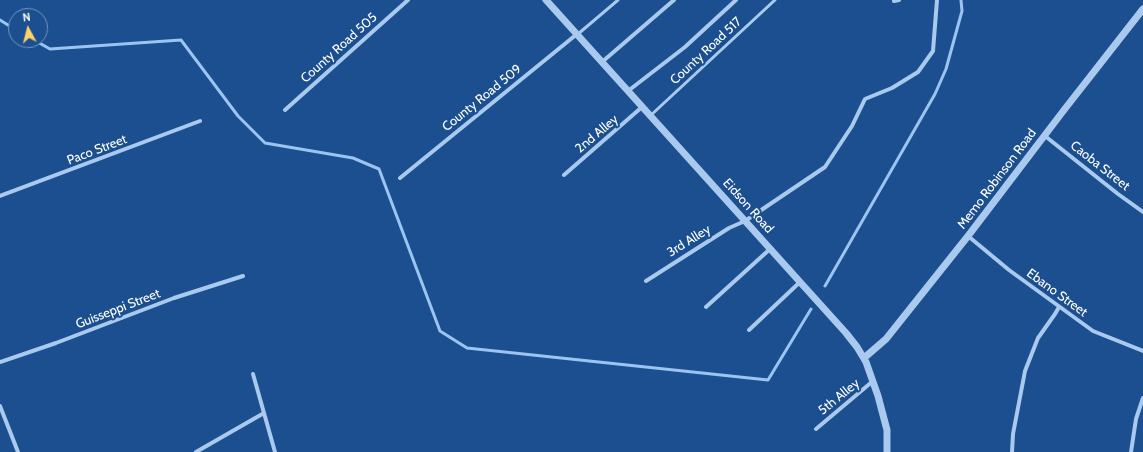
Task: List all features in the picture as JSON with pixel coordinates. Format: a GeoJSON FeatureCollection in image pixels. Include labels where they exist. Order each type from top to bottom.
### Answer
{"type":"FeatureCollection","features":[{"type":"Feature","properties":{"kind":"street","name":"County Road 505"},"geometry":{"type":"LineString","coordinates":[[285,110],[408,0]]}},
{"type":"Feature","properties":{"kind":"street","name":"Eidson Road"},"geometry":{"type":"LineString","coordinates":[[546,0],[846,333],[864,358],[874,381],[887,430],[887,452]]}},
{"type":"Feature","properties":{"kind":"street"},"geometry":{"type":"LineString","coordinates":[[602,62],[674,0]]}},
{"type":"Feature","properties":{"kind":"street"},"geometry":{"type":"LineString","coordinates":[[628,91],[685,47],[736,0]]}},
{"type":"Feature","properties":{"kind":"street"},"geometry":{"type":"LineString","coordinates":[[894,1],[899,0]]}},
{"type":"Feature","properties":{"kind":"street","name":"3rd Alley"},"geometry":{"type":"LineString","coordinates":[[646,281],[729,228],[745,221],[825,167],[852,126],[865,99],[892,88],[918,72],[933,51],[937,0]]}},
{"type":"Feature","properties":{"kind":"street","name":"Memo Robinson Road"},"geometry":{"type":"LineString","coordinates":[[864,358],[886,339],[968,236],[1143,9]]}},
{"type":"Feature","properties":{"kind":"street","name":"County Road 509"},"geometry":{"type":"LineString","coordinates":[[400,178],[577,34]]}},
{"type":"Feature","properties":{"kind":"street","name":"2nd Alley"},"geometry":{"type":"LineString","coordinates":[[564,175],[642,107]]}},
{"type":"Feature","properties":{"kind":"street","name":"Paco Street"},"geometry":{"type":"LineString","coordinates":[[0,196],[200,122]]}},
{"type":"Feature","properties":{"kind":"street","name":"Caoba Street"},"geometry":{"type":"LineString","coordinates":[[1045,136],[1143,212]]}},
{"type":"Feature","properties":{"kind":"street","name":"Ebano Street"},"geometry":{"type":"LineString","coordinates":[[968,236],[1009,270],[1093,331],[1143,351]]}},
{"type":"Feature","properties":{"kind":"street"},"geometry":{"type":"LineString","coordinates":[[706,307],[770,249]]}},
{"type":"Feature","properties":{"kind":"street","name":"Guisseppi Street"},"geometry":{"type":"LineString","coordinates":[[0,362],[56,343],[174,298],[243,276]]}},
{"type":"Feature","properties":{"kind":"street"},"geometry":{"type":"LineString","coordinates":[[749,330],[800,282]]}},
{"type":"Feature","properties":{"kind":"street"},"geometry":{"type":"LineString","coordinates":[[1012,452],[1013,434],[1025,371],[1038,338],[1055,314],[1058,307]]}},
{"type":"Feature","properties":{"kind":"street"},"geometry":{"type":"LineString","coordinates":[[253,374],[275,452]]}},
{"type":"Feature","properties":{"kind":"street","name":"5th Alley"},"geometry":{"type":"LineString","coordinates":[[816,428],[874,381]]}},
{"type":"Feature","properties":{"kind":"street"},"geometry":{"type":"LineString","coordinates":[[1131,452],[1136,419],[1143,398]]}},
{"type":"Feature","properties":{"kind":"street"},"geometry":{"type":"LineString","coordinates":[[0,406],[18,452]]}},
{"type":"Feature","properties":{"kind":"street"},"geometry":{"type":"LineString","coordinates":[[196,452],[264,413]]}},
{"type":"Feature","properties":{"kind":"lane"},"geometry":{"type":"LineString","coordinates":[[577,34],[618,0]]}},
{"type":"Feature","properties":{"kind":"lane","name":"County Road 517"},"geometry":{"type":"LineString","coordinates":[[650,116],[775,0]]}},
{"type":"Feature","properties":{"kind":"waterway"},"geometry":{"type":"LineString","coordinates":[[825,286],[935,94],[946,69],[962,11],[961,0]]}},
{"type":"Feature","properties":{"kind":"waterway"},"geometry":{"type":"LineString","coordinates":[[0,20],[8,25]]}},
{"type":"Feature","properties":{"kind":"waterway"},"geometry":{"type":"LineString","coordinates":[[48,48],[50,49],[181,40],[238,116],[265,143],[353,158],[379,169],[440,331],[467,348],[768,380],[811,309]]}}]}
